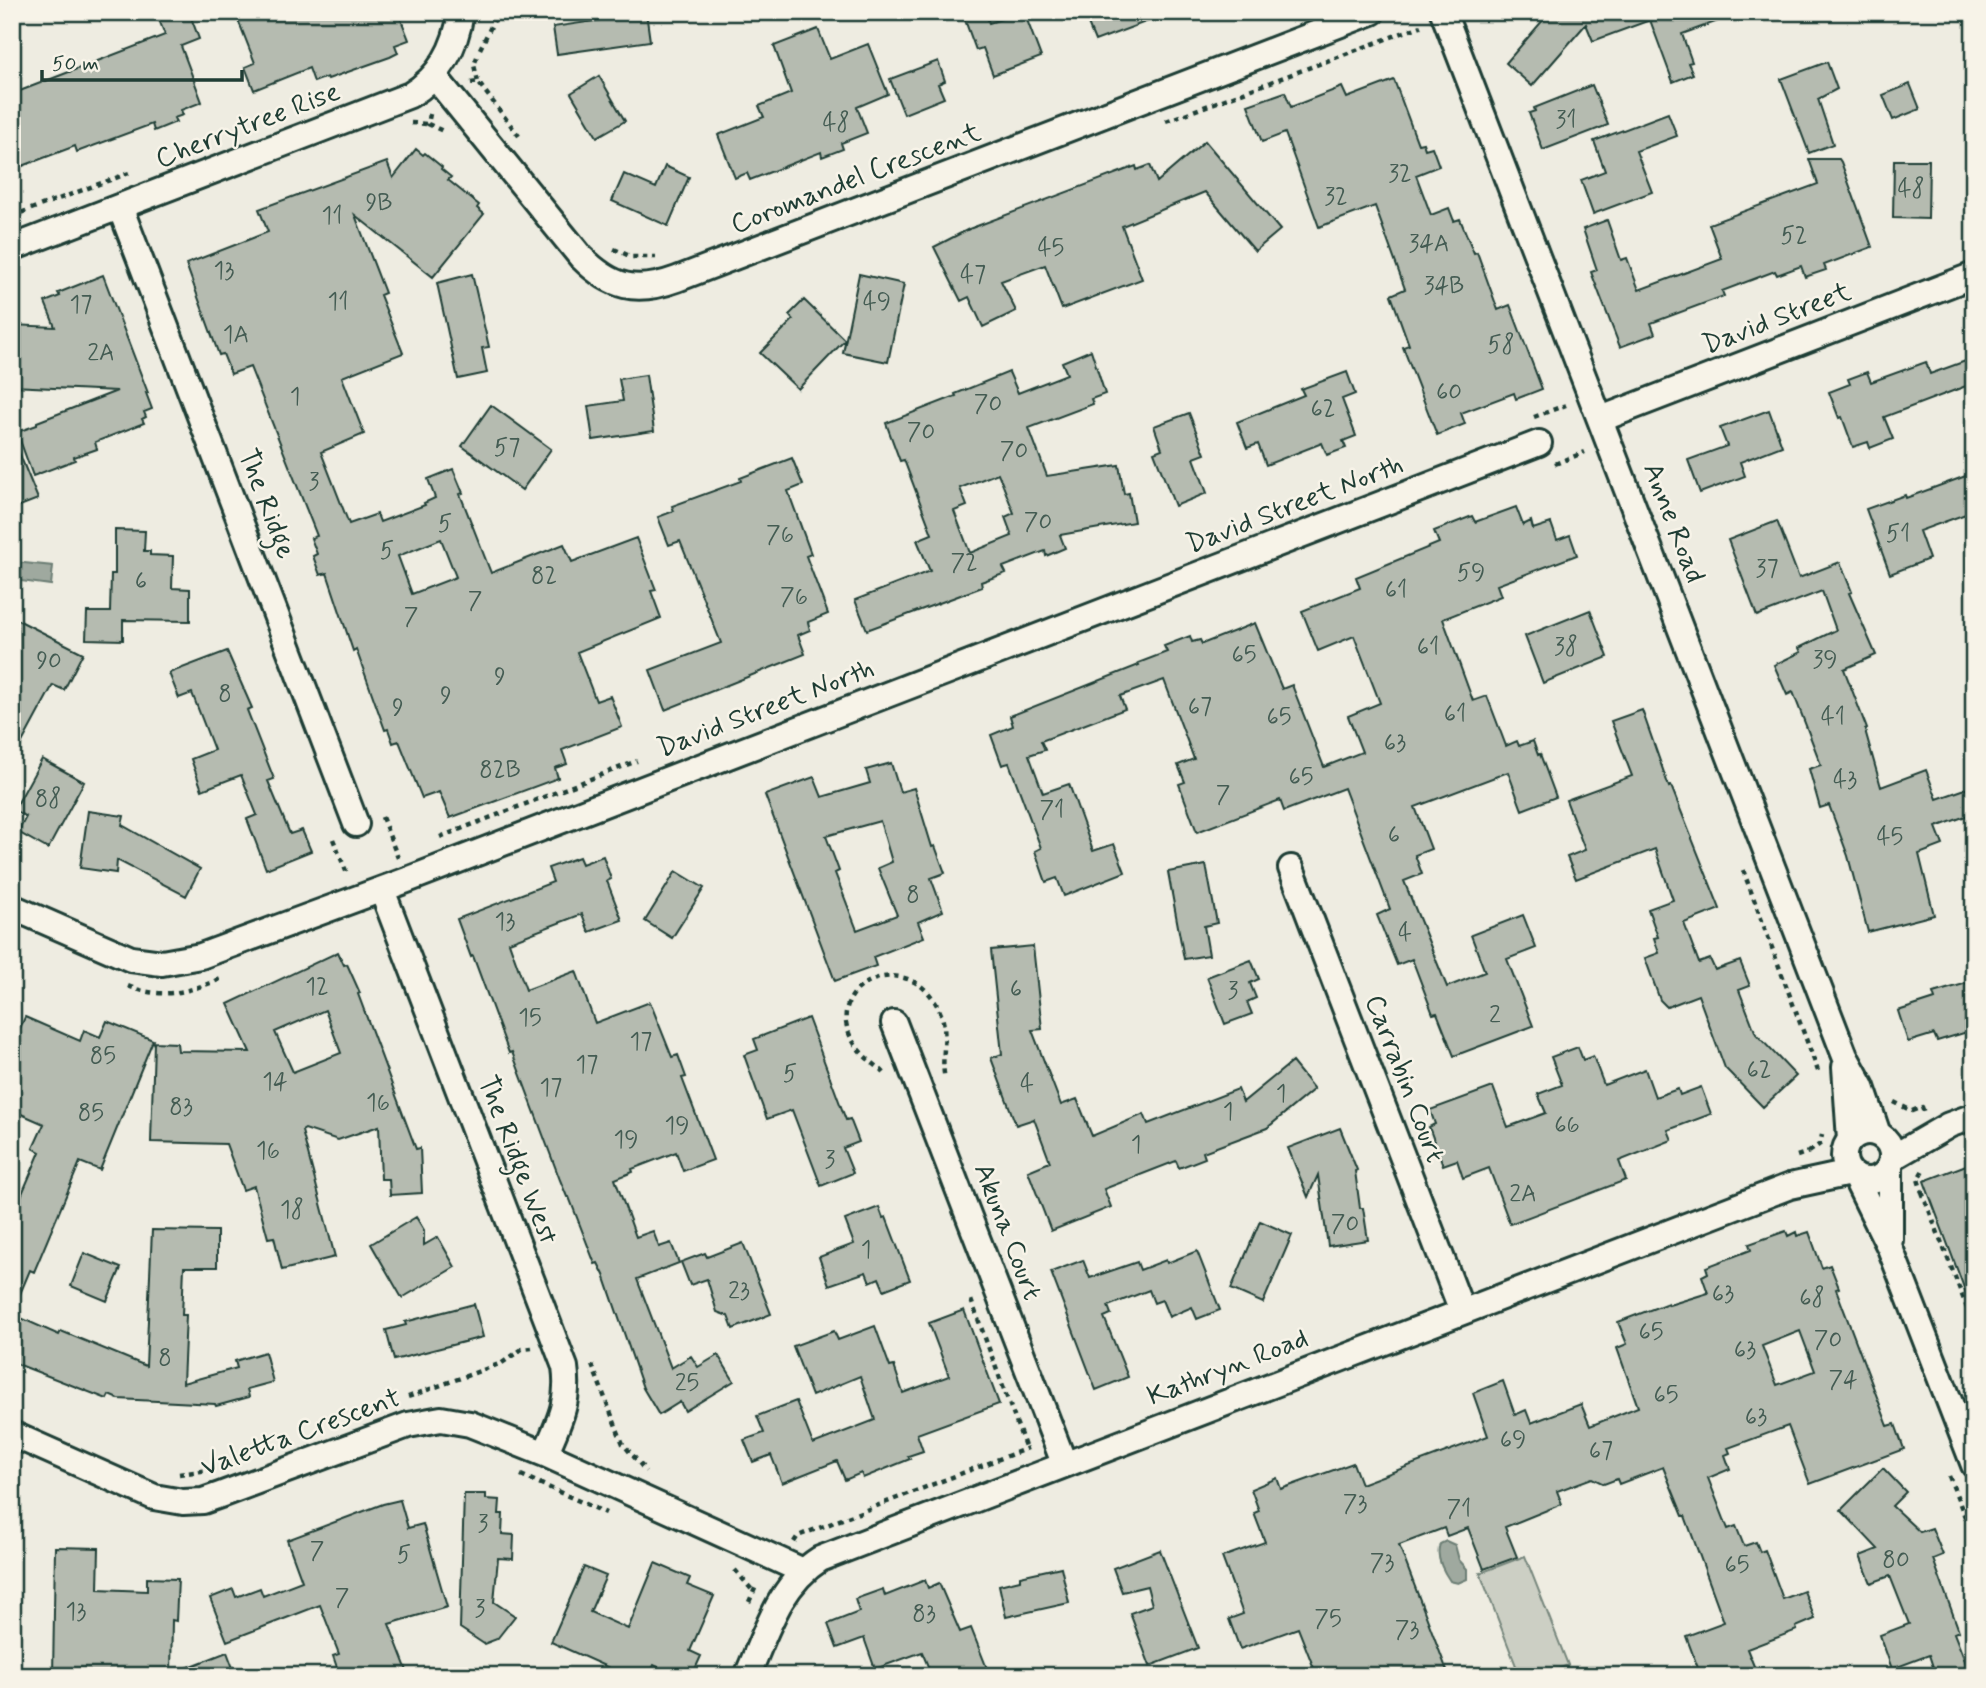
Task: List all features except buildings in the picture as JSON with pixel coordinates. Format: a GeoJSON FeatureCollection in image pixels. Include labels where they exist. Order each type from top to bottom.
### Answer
{"type":"FeatureCollection","features":[{"type":"Feature","properties":{"kind":"street","name":"Cherrytree Rise"},"geometry":{"type":"LineString","coordinates":[[12,248],[397,101],[421,89],[435,77],[452,44],[461,12]]}},
{"type":"Feature","properties":{"kind":"street","name":"Coromandel Crescent"},"geometry":{"type":"LineString","coordinates":[[435,77],[580,257],[610,281],[619,285],[647,287],[677,279],[1372,12]]}},
{"type":"Feature","properties":{"kind":"street","name":"Anne Road"},"geometry":{"type":"LineString","coordinates":[[1443,12],[1845,1056],[1862,1087],[1886,1149],[1890,1248]]}},
{"type":"Feature","properties":{"kind":"street","name":"The Ridge"},"geometry":{"type":"LineString","coordinates":[[120,207],[356,824]]}},
{"type":"Feature","properties":{"kind":"street","name":"David Street"},"geometry":{"type":"LineString","coordinates":[[1601,419],[1974,275]]}},
{"type":"Feature","properties":{"kind":"street","name":"David Street North"},"geometry":{"type":"LineString","coordinates":[[12,907],[116,954],[138,961],[162,963],[201,956],[382,890],[1539,443]]}},
{"type":"Feature","properties":{"kind":"street","name":"Carrabin Court"},"geometry":{"type":"LineString","coordinates":[[1291,868],[1462,1311]]}},
{"type":"Feature","properties":{"kind":"street","name":"The Ridge West"},"geometry":{"type":"LineString","coordinates":[[382,890],[565,1367],[565,1409],[545,1454]]}},
{"type":"Feature","properties":{"kind":"street","name":"Akuna Court"},"geometry":{"type":"LineString","coordinates":[[894,1023],[1064,1463]]}},
{"type":"Feature","properties":{"kind":"street","name":"Anne Road"},"geometry":{"type":"LineString","coordinates":[[1845,1056],[1849,1142]]}},
{"type":"Feature","properties":{"kind":"street"},"geometry":{"type":"LineString","coordinates":[[1886,1149],[1974,1116]]}},
{"type":"Feature","properties":{"kind":"street"},"geometry":{"type":"LineString","coordinates":[[1863,1133],[1886,1149],[1879,1178],[1871,1181],[1853,1175],[1844,1159],[1849,1142],[1863,1133]]}},
{"type":"Feature","properties":{"kind":"street","name":"Kathryn Road"},"geometry":{"type":"LineString","coordinates":[[1790,1186],[1834,1158],[1849,1142]]}},
{"type":"Feature","properties":{"kind":"street","name":"Anne Road"},"geometry":{"type":"LineString","coordinates":[[1853,1175],[1890,1248],[1974,1465]]}},
{"type":"Feature","properties":{"kind":"street","name":"Kathryn Road"},"geometry":{"type":"LineString","coordinates":[[747,1676],[782,1596],[803,1571],[835,1552],[1790,1186],[1853,1175]]}},
{"type":"Feature","properties":{"kind":"street","name":"Valetta Crescent"},"geometry":{"type":"LineString","coordinates":[[12,1434],[154,1497],[183,1502],[220,1496],[408,1425],[426,1420],[453,1419],[545,1454],[803,1571]]}},
{"type":"Feature","properties":{"kind":"path"},"geometry":{"type":"LineString","coordinates":[[498,12],[474,65],[478,82],[519,136]]}},
{"type":"Feature","properties":{"kind":"path"},"geometry":{"type":"LineString","coordinates":[[466,84],[478,82]]}},
{"type":"Feature","properties":{"kind":"path"},"geometry":{"type":"LineString","coordinates":[[12,216],[142,168]]}},
{"type":"Feature","properties":{"kind":"path"},"geometry":{"type":"LineString","coordinates":[[610,247],[632,257],[659,256]]}},
{"type":"Feature","properties":{"kind":"path"},"geometry":{"type":"LineString","coordinates":[[1528,420],[1566,405]]}},
{"type":"Feature","properties":{"kind":"path"},"geometry":{"type":"LineString","coordinates":[[434,839],[647,757]]}},
{"type":"Feature","properties":{"kind":"path"},"geometry":{"type":"LineString","coordinates":[[384,859],[409,849]]}},
{"type":"Feature","properties":{"kind":"path"},"geometry":{"type":"LineString","coordinates":[[334,878],[359,868]]}},
{"type":"Feature","properties":{"kind":"path"},"geometry":{"type":"LineString","coordinates":[[1889,1099],[1912,1111],[1922,1107],[1925,1117]]}},
{"type":"Feature","properties":{"kind":"path"},"geometry":{"type":"LineString","coordinates":[[1928,1161],[1917,1179],[1974,1326]]}},
{"type":"Feature","properties":{"kind":"path"},"geometry":{"type":"LineString","coordinates":[[1911,1197],[1922,1192]]}},
{"type":"Feature","properties":{"kind":"path"},"geometry":{"type":"LineString","coordinates":[[402,1399],[502,1363],[522,1349],[536,1348]]}},
{"type":"Feature","properties":{"kind":"path"},"geometry":{"type":"LineString","coordinates":[[591,1363],[623,1444],[638,1463],[657,1478]]}},
{"type":"Feature","properties":{"kind":"path"},"geometry":{"type":"LineString","coordinates":[[790,1535],[797,1536],[1035,1445]]}},
{"type":"Feature","properties":{"kind":"path"},"geometry":{"type":"LineString","coordinates":[[168,1472],[191,1473],[218,1467]]}},
{"type":"Feature","properties":{"kind":"path"},"geometry":{"type":"LineString","coordinates":[[513,1471],[613,1516]]}},
{"type":"Feature","properties":{"kind":"path"},"geometry":{"type":"LineString","coordinates":[[793,1544],[797,1536]]}},
{"type":"Feature","properties":{"kind":"path"},"geometry":{"type":"LineString","coordinates":[[728,1564],[753,1591]]}},
{"type":"Feature","properties":{"kind":"shaded area"},"geometry":{"type":"Polygon","coordinates":[[[14,562],[53,566],[51,585],[13,580],[14,562]]]}},
{"type":"Feature","properties":{"kind":"shaded area"},"geometry":{"type":"Polygon","coordinates":[[[1446,1541],[1455,1545],[1459,1560],[1467,1569],[1467,1579],[1458,1583],[1450,1581],[1440,1564],[1440,1544],[1446,1541]]]}},
{"type":"Feature","properties":{"kind":"shaded area"},"geometry":{"type":"Polygon","coordinates":[[[1525,1556],[1568,1665],[1541,1676],[1520,1676],[1480,1573],[1525,1556]]]}}]}
